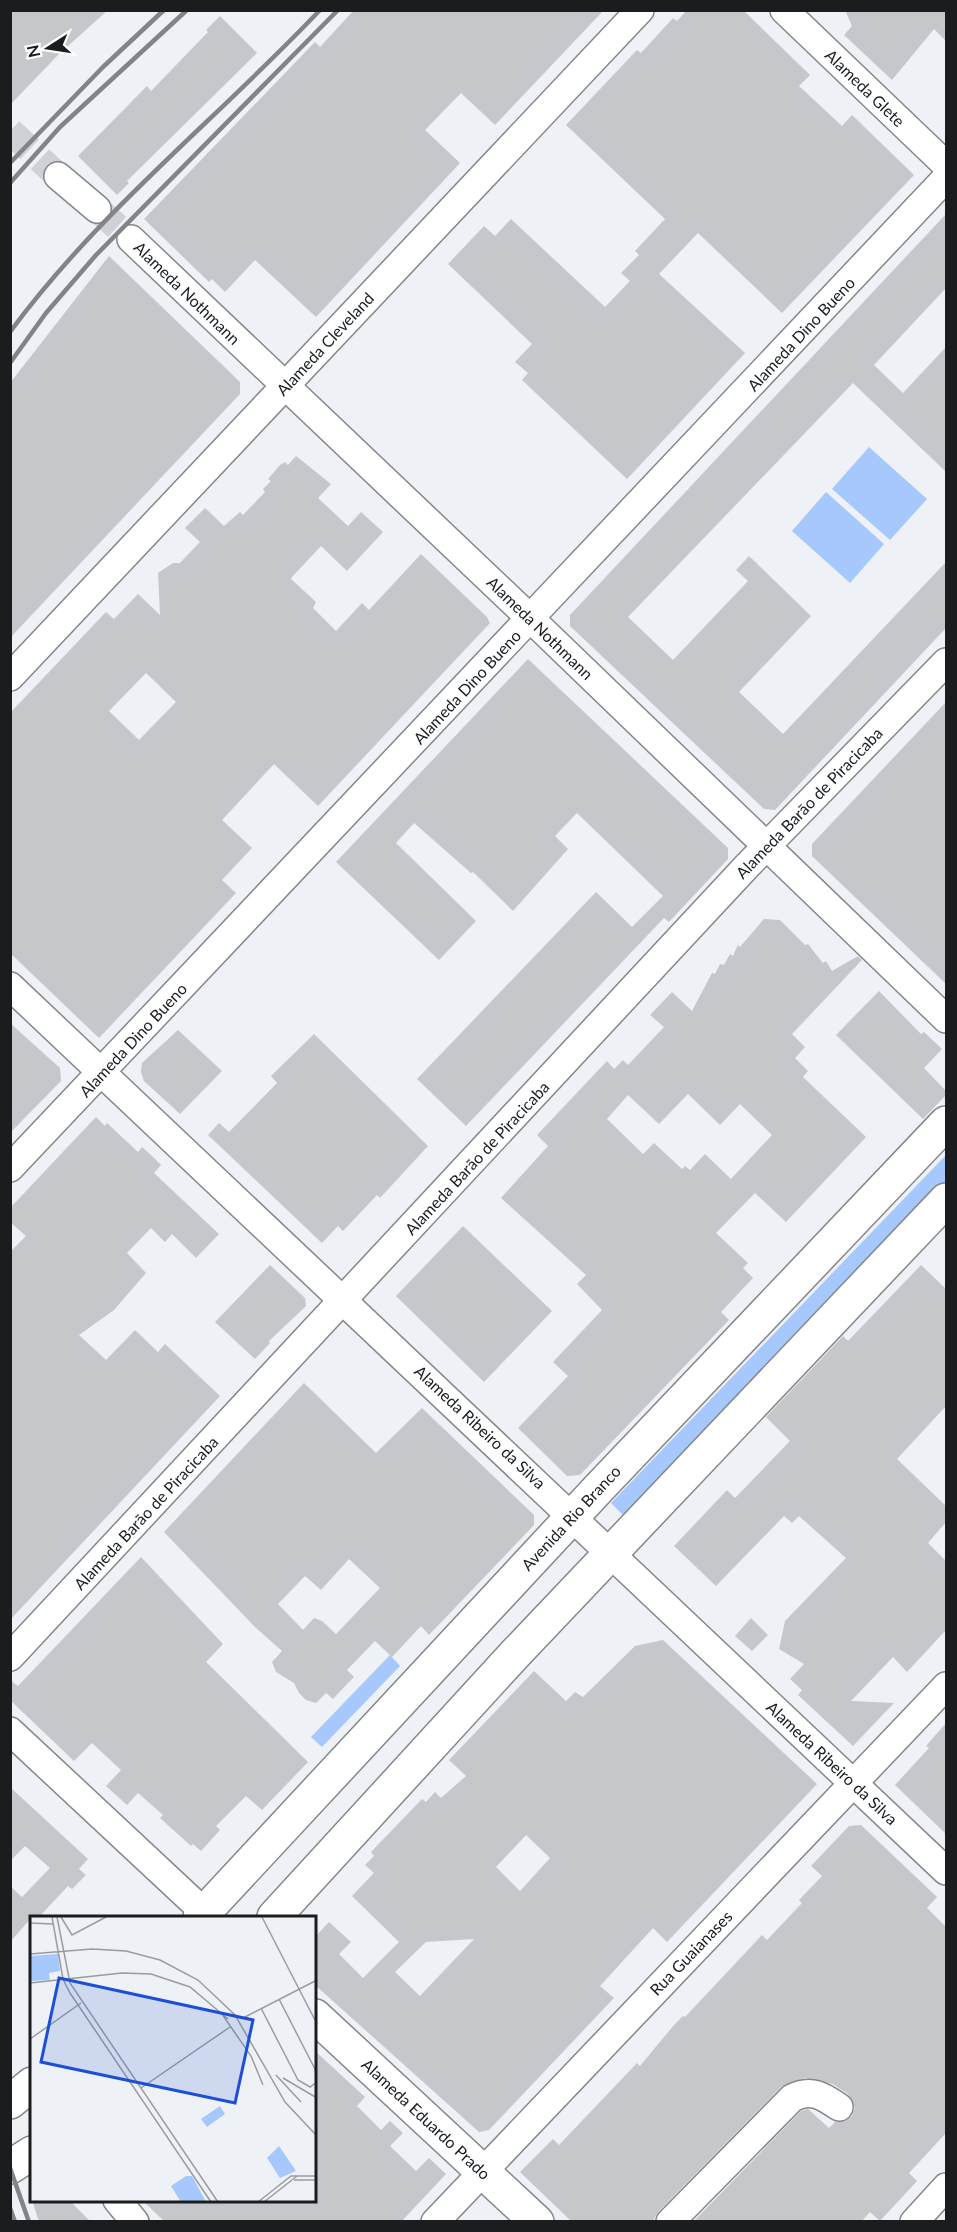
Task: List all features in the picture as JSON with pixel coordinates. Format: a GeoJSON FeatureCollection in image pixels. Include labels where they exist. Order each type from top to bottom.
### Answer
{"type":"FeatureCollection","features":[{"type":"Feature","properties":{"kind":"main road","name":"Avenida Rio Branco"},"geometry":{"type":"LineString","coordinates":[[204,1915],[574,1516],[946,1124]]}},
{"type":"Feature","properties":{"kind":"main road"},"geometry":{"type":"LineString","coordinates":[[275,1916],[516,1654],[946,1200]]}},
{"type":"Feature","properties":{"kind":"main road","name":"Alameda Eduardo Prado"},"geometry":{"type":"LineString","coordinates":[[316,2017],[537,2222]]}},
{"type":"Feature","properties":{"kind":"main road"},"geometry":{"type":"LineString","coordinates":[[10,2102],[30,2086]]}},
{"type":"Feature","properties":{"kind":"main road"},"geometry":{"type":"LineString","coordinates":[[10,2167],[30,2154]]}},
{"type":"Feature","properties":{"kind":"street","name":"Alameda Cleveland"},"geometry":{"type":"LineString","coordinates":[[10,677],[639,10]]}},
{"type":"Feature","properties":{"kind":"street","name":"Alameda Glete"},"geometry":{"type":"LineString","coordinates":[[784,10],[946,165]]}},
{"type":"Feature","properties":{"kind":"street"},"geometry":{"type":"LineString","coordinates":[[58,176],[97,209]]}},
{"type":"Feature","properties":{"kind":"street","name":"Alameda Dino Bueno"},"geometry":{"type":"LineString","coordinates":[[10,1168],[532,620],[946,178]]}},
{"type":"Feature","properties":{"kind":"street","name":"Alameda Nothmann"},"geometry":{"type":"LineString","coordinates":[[131,239],[532,620],[946,1019]]}},
{"type":"Feature","properties":{"kind":"street","name":"Alameda Barão de Piracicaba"},"geometry":{"type":"LineString","coordinates":[[10,1657],[767,847],[946,662]]}},
{"type":"Feature","properties":{"kind":"street","name":"Alameda Ribeiro da Silva"},"geometry":{"type":"LineString","coordinates":[[10,986],[574,1516],[946,1871]]}},
{"type":"Feature","properties":{"kind":"street","name":"Rua Guaianases"},"geometry":{"type":"LineString","coordinates":[[435,2222],[946,1686]]}},
{"type":"Feature","properties":{"kind":"street"},"geometry":{"type":"LineString","coordinates":[[10,1731],[204,1915]]}},
{"type":"Feature","properties":{"kind":"street"},"geometry":{"type":"LineString","coordinates":[[670,2222],[792,2098],[808,2092],[824,2097],[839,2107]]}},
{"type":"Feature","properties":{"kind":"street"},"geometry":{"type":"LineString","coordinates":[[914,2222],[946,2187]]}},
{"type":"Feature","properties":{"kind":"street"},"geometry":{"type":"LineString","coordinates":[[119,2202],[135,2222]]}},
{"type":"Feature","properties":{"kind":"shaded area"},"geometry":{"type":"Polygon","coordinates":[[[869,447],[927,499],[890,540],[832,489],[869,447]]]}},
{"type":"Feature","properties":{"kind":"shaded area"},"geometry":{"type":"Polygon","coordinates":[[[826,492],[884,544],[850,583],[792,531],[826,492]]]}},
{"type":"Feature","properties":{"kind":"shaded area"},"geometry":{"type":"Polygon","coordinates":[[[946,1155],[946,1181],[628,1520],[611,1503],[946,1155]]]}},
{"type":"Feature","properties":{"kind":"shaded area"},"geometry":{"type":"Polygon","coordinates":[[[390,1655],[400,1666],[322,1747],[311,1737],[390,1655]]]}},
{"type":"Feature","properties":{"kind":"building"},"geometry":{"type":"Polygon","coordinates":[[[10,10],[108,10],[58,55],[10,105],[10,10]]]}},
{"type":"Feature","properties":{"kind":"building"},"geometry":{"type":"Polygon","coordinates":[[[354,10],[604,10],[495,125],[461,93],[425,130],[460,163],[316,317],[255,260],[225,292],[212,279],[209,282],[144,219],[315,42],[320,47],[354,10]]]}},
{"type":"Feature","properties":{"kind":"building"},"geometry":{"type":"Polygon","coordinates":[[[687,10],[743,10],[810,75],[799,86],[842,126],[852,115],[914,175],[782,313],[698,233],[659,274],[745,353],[627,479],[522,380],[528,373],[515,362],[532,344],[448,264],[484,226],[495,236],[511,219],[605,307],[630,281],[621,273],[639,255],[635,251],[665,219],[566,125],[637,50],[641,53],[673,18],[677,21],[687,10]]]}},
{"type":"Feature","properties":{"kind":"building"},"geometry":{"type":"Polygon","coordinates":[[[845,10],[946,10],[946,41],[934,29],[892,80],[844,35],[852,26],[845,10]]]}},
{"type":"Feature","properties":{"kind":"building"},"geometry":{"type":"Polygon","coordinates":[[[220,16],[257,53],[127,181],[129,183],[117,195],[78,156],[147,86],[151,91],[208,32],[206,30],[220,16]]]}},
{"type":"Feature","properties":{"kind":"building"},"geometry":{"type":"Polygon","coordinates":[[[946,214],[946,288],[874,365],[903,393],[946,347],[946,472],[853,383],[628,617],[673,660],[748,581],[736,570],[749,556],[811,616],[739,692],[783,734],[946,562],[946,628],[775,810],[764,809],[570,626],[570,615],[946,214]]]}},
{"type":"Feature","properties":{"kind":"building"},"geometry":{"type":"Polygon","coordinates":[[[109,256],[240,382],[240,394],[10,638],[10,383],[109,256]]]}},
{"type":"Feature","properties":{"kind":"building"},"geometry":{"type":"Polygon","coordinates":[[[296,456],[331,484],[318,498],[348,526],[361,512],[383,532],[347,571],[321,546],[291,579],[316,602],[313,608],[336,631],[362,603],[369,610],[421,554],[487,617],[490,623],[318,806],[274,764],[222,820],[252,848],[222,880],[236,893],[99,1038],[10,953],[10,713],[106,612],[114,619],[138,594],[160,615],[158,573],[173,563],[180,563],[200,542],[185,528],[205,508],[224,526],[240,512],[243,515],[265,492],[263,489],[271,481],[268,479],[280,465],[285,462],[288,465],[296,456]],[[146,673],[109,711],[139,740],[176,702],[146,673]]]}},
{"type":"Feature","properties":{"kind":"building"},"geometry":{"type":"Polygon","coordinates":[[[528,659],[728,848],[728,859],[669,922],[664,918],[466,1126],[417,1079],[596,892],[632,927],[663,896],[577,813],[555,836],[568,849],[513,911],[473,872],[471,873],[414,823],[396,843],[476,921],[439,960],[336,862],[528,659]]]}},
{"type":"Feature","properties":{"kind":"building"},"geometry":{"type":"Polygon","coordinates":[[[946,702],[946,984],[812,856],[812,844],[946,702]]]}},
{"type":"Feature","properties":{"kind":"building"},"geometry":{"type":"Polygon","coordinates":[[[764,919],[780,920],[805,945],[808,944],[823,963],[826,961],[832,971],[858,956],[862,960],[792,1034],[805,1047],[795,1058],[808,1071],[803,1077],[866,1137],[786,1222],[755,1193],[716,1233],[748,1263],[743,1268],[753,1278],[721,1312],[729,1320],[580,1475],[567,1476],[518,1428],[568,1376],[553,1362],[602,1310],[577,1284],[586,1275],[501,1198],[548,1146],[537,1135],[607,1061],[614,1069],[623,1060],[628,1065],[664,1027],[650,1015],[672,992],[692,1011],[712,973],[715,974],[720,964],[724,965],[730,954],[733,956],[738,945],[740,947],[764,919]],[[688,1094],[659,1124],[628,1095],[607,1119],[643,1154],[654,1143],[682,1169],[685,1166],[690,1170],[705,1154],[731,1179],[772,1135],[740,1104],[720,1125],[688,1094]]]}},
{"type":"Feature","properties":{"kind":"building"},"geometry":{"type":"Polygon","coordinates":[[[879,991],[921,1034],[924,1032],[942,1049],[924,1068],[946,1091],[946,1095],[923,1119],[836,1035],[879,991]]]}},
{"type":"Feature","properties":{"kind":"building"},"geometry":{"type":"Polygon","coordinates":[[[10,1023],[60,1068],[61,1081],[10,1133],[10,1023]]]}},
{"type":"Feature","properties":{"kind":"building"},"geometry":{"type":"Polygon","coordinates":[[[178,1030],[222,1071],[180,1114],[144,1081],[141,1072],[142,1063],[178,1030]]]}},
{"type":"Feature","properties":{"kind":"building"},"geometry":{"type":"Polygon","coordinates":[[[314,1034],[428,1146],[380,1198],[377,1195],[343,1231],[338,1226],[322,1243],[208,1135],[219,1123],[229,1132],[277,1083],[271,1076],[314,1034]]]}},
{"type":"Feature","properties":{"kind":"building"},"geometry":{"type":"Polygon","coordinates":[[[96,1117],[105,1126],[107,1123],[138,1152],[142,1147],[152,1156],[161,1165],[154,1173],[219,1234],[196,1258],[172,1234],[165,1242],[151,1228],[127,1253],[146,1273],[114,1310],[79,1335],[106,1360],[135,1330],[158,1352],[165,1344],[220,1396],[10,1620],[10,1252],[26,1236],[10,1222],[10,1208],[96,1117]]]}},
{"type":"Feature","properties":{"kind":"building"},"geometry":{"type":"Polygon","coordinates":[[[463,1226],[552,1311],[484,1382],[396,1296],[463,1226]]]}},
{"type":"Feature","properties":{"kind":"building"},"geometry":{"type":"Polygon","coordinates":[[[270,1265],[305,1298],[306,1306],[269,1341],[270,1343],[255,1359],[215,1322],[270,1265]]]}},
{"type":"Feature","properties":{"kind":"building"},"geometry":{"type":"Polygon","coordinates":[[[921,1265],[946,1289],[946,1406],[897,1459],[946,1506],[946,1522],[928,1543],[946,1561],[946,1630],[907,1672],[893,1657],[851,1701],[894,1703],[853,1746],[798,1695],[802,1690],[790,1679],[804,1664],[779,1649],[785,1621],[846,1558],[799,1516],[792,1523],[784,1516],[716,1586],[674,1546],[727,1490],[735,1498],[790,1441],[766,1417],[843,1336],[848,1341],[921,1265]]]}},
{"type":"Feature","properties":{"kind":"building"},"geometry":{"type":"Polygon","coordinates":[[[304,1383],[376,1453],[422,1408],[534,1515],[534,1525],[429,1635],[421,1626],[392,1657],[375,1641],[347,1670],[354,1677],[333,1699],[326,1693],[316,1703],[306,1700],[294,1683],[276,1672],[272,1662],[282,1651],[255,1627],[164,1532],[304,1383]],[[349,1559],[321,1590],[305,1576],[278,1604],[303,1630],[314,1618],[322,1621],[336,1634],[380,1588],[349,1559]]]}},
{"type":"Feature","properties":{"kind":"building"},"geometry":{"type":"Polygon","coordinates":[[[141,1557],[223,1644],[206,1662],[308,1762],[262,1810],[246,1796],[216,1826],[220,1830],[201,1851],[193,1844],[191,1846],[160,1818],[163,1815],[138,1793],[127,1805],[106,1786],[121,1770],[92,1743],[74,1761],[10,1700],[10,1680],[18,1686],[141,1557]]]}},
{"type":"Feature","properties":{"kind":"building"},"geometry":{"type":"Polygon","coordinates":[[[751,1618],[768,1635],[752,1651],[735,1636],[751,1618]]]}},
{"type":"Feature","properties":{"kind":"building"},"geometry":{"type":"Polygon","coordinates":[[[663,1640],[817,1784],[667,1942],[653,1928],[600,1986],[614,1998],[489,2130],[479,2132],[316,1986],[316,1936],[329,1922],[351,1942],[339,1954],[363,1978],[399,1942],[352,1896],[374,1873],[365,1865],[374,1856],[371,1852],[422,1799],[426,1802],[435,1792],[441,1798],[466,1776],[449,1760],[534,1671],[566,1701],[575,1692],[583,1697],[635,1646],[663,1640]],[[526,1835],[496,1867],[520,1891],[550,1858],[526,1835]],[[474,1939],[426,1942],[395,1972],[420,1996],[474,1939]]]}},
{"type":"Feature","properties":{"kind":"building"},"geometry":{"type":"Polygon","coordinates":[[[946,1723],[946,1834],[895,1785],[929,1748],[926,1746],[946,1723]]]}},
{"type":"Feature","properties":{"kind":"building"},"geometry":{"type":"Polygon","coordinates":[[[10,1787],[88,1859],[79,1869],[86,1875],[72,1889],[68,1886],[40,1916],[30,1916],[30,1919],[10,1942],[10,1886],[22,1897],[50,1868],[25,1846],[10,1861],[10,1787]]]}},
{"type":"Feature","properties":{"kind":"building"},"geometry":{"type":"Polygon","coordinates":[[[861,1825],[937,1897],[927,1908],[946,1927],[946,2133],[909,2173],[917,2181],[880,2221],[870,2212],[861,2222],[693,2222],[801,2111],[808,2109],[829,2128],[835,2122],[845,2121],[852,2116],[855,2108],[848,2094],[833,2084],[805,2078],[781,2087],[659,2211],[652,2222],[572,2222],[520,2172],[553,2139],[559,2145],[637,2063],[640,2066],[674,2025],[683,2016],[685,2017],[762,1935],[767,1940],[802,1903],[799,1900],[822,1876],[811,1866],[849,1826],[861,1825]]]}},
{"type":"Feature","properties":{"kind":"building"},"geometry":{"type":"Polygon","coordinates":[[[316,2052],[365,2097],[357,2106],[381,2130],[390,2121],[403,2133],[390,2146],[416,2171],[429,2158],[446,2174],[401,2222],[165,2222],[144,2202],[316,2202],[316,2052]]]}},
{"type":"Feature","properties":{"kind":"building"},"geometry":{"type":"Polygon","coordinates":[[[33,2202],[71,2202],[91,2222],[39,2222],[33,2202]]]}},
{"type":"Feature","properties":{"kind":"tunnel"},"geometry":{"type":"LineString","coordinates":[[10,131],[58,176]]}},
{"type":"Feature","properties":{"kind":"tunnel"},"geometry":{"type":"LineString","coordinates":[[97,209],[131,239]]}},
{"type":"Feature","properties":{"kind":"railway"},"geometry":{"type":"LineString","coordinates":[[10,163],[103,67],[164,10]]}},
{"type":"Feature","properties":{"kind":"railway"},"geometry":{"type":"LineString","coordinates":[[10,183],[60,127],[187,10]]}},
{"type":"Feature","properties":{"kind":"railway"},"geometry":{"type":"LineString","coordinates":[[10,332],[45,288],[120,206],[320,10]]}},
{"type":"Feature","properties":{"kind":"railway"},"geometry":{"type":"LineString","coordinates":[[10,363],[46,313],[96,255],[338,10]]}},
{"type":"Feature","properties":{"kind":"railway"},"geometry":{"type":"LineString","coordinates":[[10,2168],[29,2222]]}},
{"type":"Feature","properties":{"kind":"railway"},"geometry":{"type":"LineString","coordinates":[[10,2208],[15,2222]]}}]}
